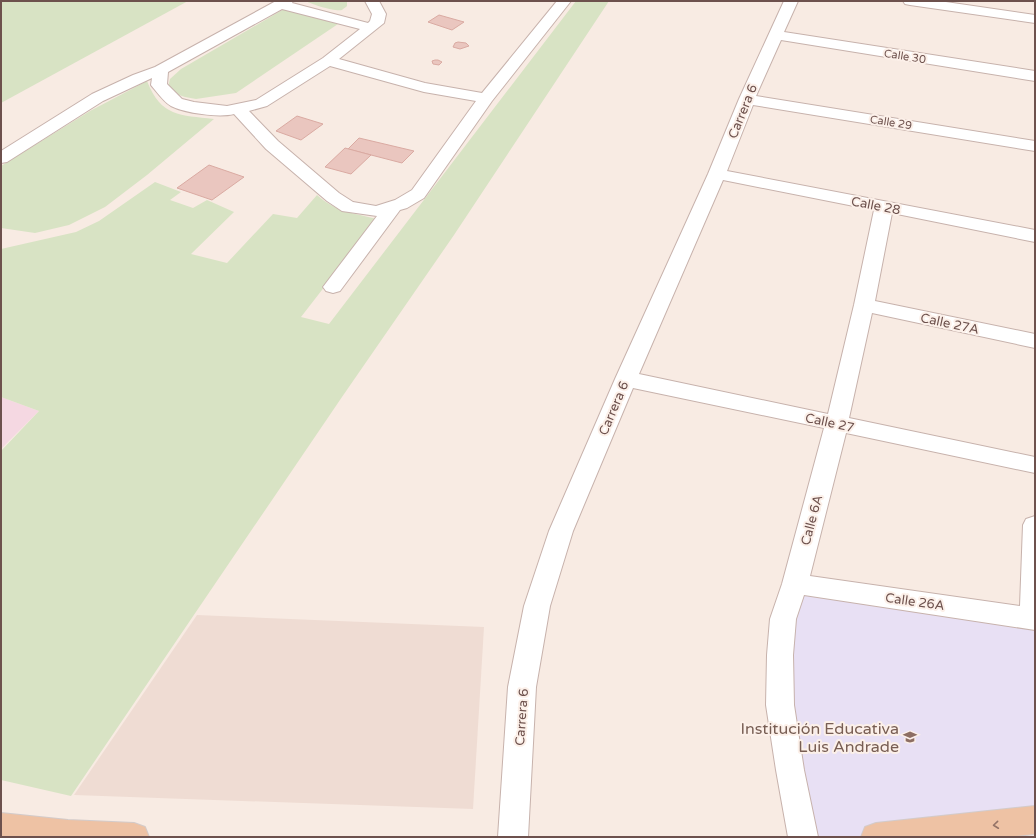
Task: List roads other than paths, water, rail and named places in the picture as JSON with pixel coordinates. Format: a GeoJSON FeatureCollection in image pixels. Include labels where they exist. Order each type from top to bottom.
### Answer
{"type":"FeatureCollection","features":[{"type":"Feature","properties":{"kind":"main road"},"geometry":{"type":"LineString","coordinates":[[876,837],[1035,820]]}},
{"type":"Feature","properties":{"kind":"main road"},"geometry":{"type":"LineString","coordinates":[[1,827],[68,834],[134,837]]}},
{"type":"Feature","properties":{"kind":"street"},"geometry":{"type":"LineString","coordinates":[[160,70],[159,85],[176,102],[193,107],[227,111],[260,103],[328,61],[377,23],[379,14],[372,1]]}},
{"type":"Feature","properties":{"kind":"street"},"geometry":{"type":"LineString","coordinates":[[238,109],[272,145],[333,198],[348,207],[378,211],[392,207],[401,204],[418,194],[486,98],[564,1]]}},
{"type":"Feature","properties":{"kind":"street","name":"Carrera 6"},"geometry":{"type":"LineString","coordinates":[[513,837],[522,687],[537,606],[561,531],[626,379],[717,174],[747,99],[791,1]]}},
{"type":"Feature","properties":{"kind":"street"},"geometry":{"type":"LineString","coordinates":[[910,1],[1035,19]]}},
{"type":"Feature","properties":{"kind":"street"},"geometry":{"type":"LineString","coordinates":[[1,158],[76,110],[138,77],[160,70],[284,2],[371,28]]}},
{"type":"Feature","properties":{"kind":"street","name":"Calle 30"},"geometry":{"type":"LineString","coordinates":[[776,36],[1035,76]]}},
{"type":"Feature","properties":{"kind":"street"},"geometry":{"type":"LineString","coordinates":[[328,61],[431,89],[486,98]]}},
{"type":"Feature","properties":{"kind":"street","name":"Calle 29"},"geometry":{"type":"LineString","coordinates":[[747,99],[1035,146]]}},
{"type":"Feature","properties":{"kind":"street","name":"Calle 28"},"geometry":{"type":"LineString","coordinates":[[717,174],[1035,236]]}},
{"type":"Feature","properties":{"kind":"street","name":"Calle 6A"},"geometry":{"type":"LineString","coordinates":[[803,837],[790,770],[780,705],[780,656],[783,619],[795,584],[837,423],[864,305],[884,206]]}},
{"type":"Feature","properties":{"kind":"street"},"geometry":{"type":"LineString","coordinates":[[332,287],[392,207]]}},
{"type":"Feature","properties":{"kind":"street","name":"Calle 27A"},"geometry":{"type":"LineString","coordinates":[[864,305],[1035,341]]}},
{"type":"Feature","properties":{"kind":"street","name":"Calle 27"},"geometry":{"type":"LineString","coordinates":[[626,379],[1035,465]]}},
{"type":"Feature","properties":{"kind":"street"},"geometry":{"type":"LineString","coordinates":[[1033,619],[1035,525]]}},
{"type":"Feature","properties":{"kind":"street","name":"Calle 26A"},"geometry":{"type":"LineString","coordinates":[[795,584],[1033,619]]}},
{"type":"Feature","properties":{"kind":"place","name":"Institución Educativa Luis Andrade"},"geometry":{"type":"Point","coordinates":[910,737]}}]}
